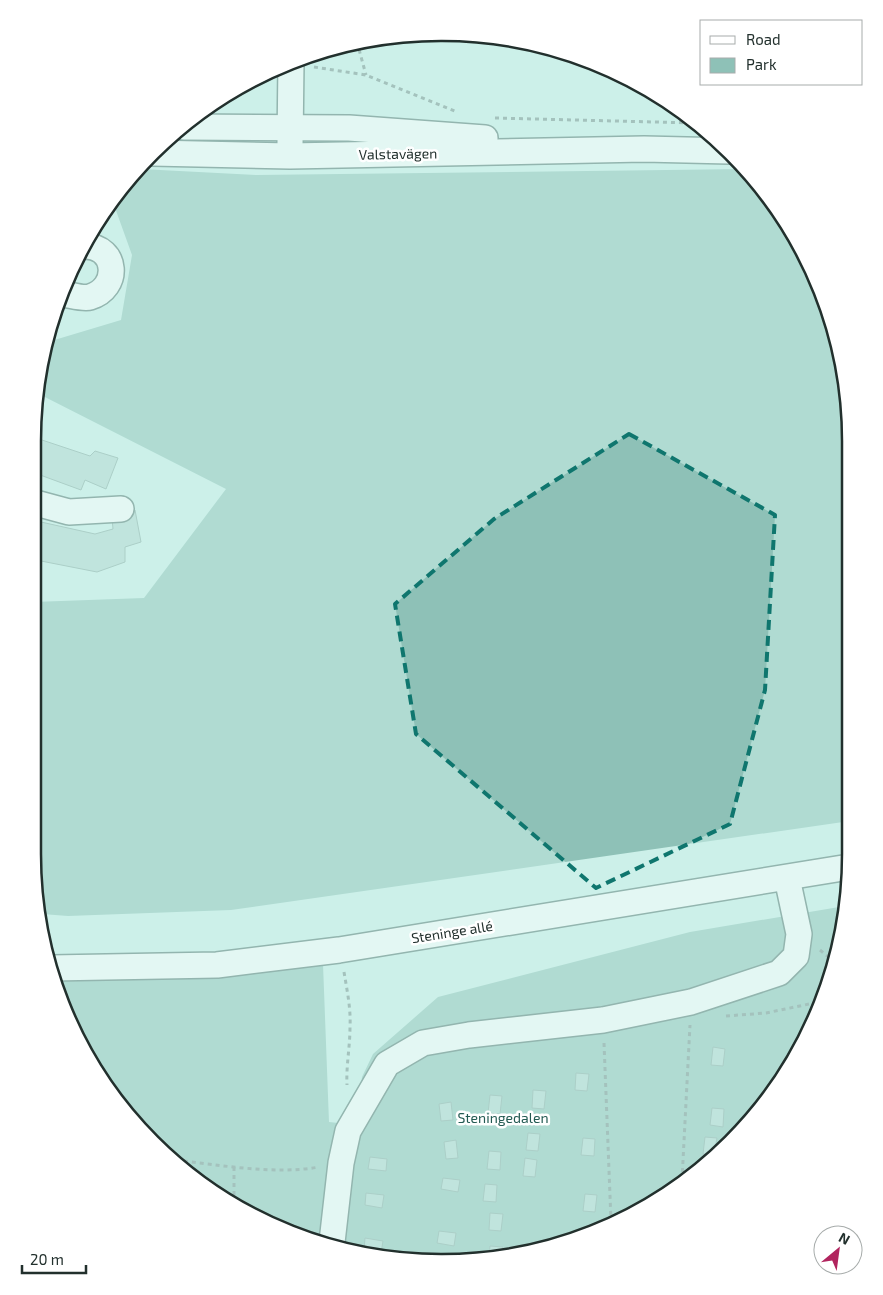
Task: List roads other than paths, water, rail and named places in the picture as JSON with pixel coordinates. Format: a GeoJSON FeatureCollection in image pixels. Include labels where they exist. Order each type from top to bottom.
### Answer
{"type":"FeatureCollection","features":[{"type":"Feature","properties":{"kind":"street"},"geometry":{"type":"LineString","coordinates":[[290,156],[290,127],[302,67]]}},
{"type":"Feature","properties":{"kind":"street","name":"Valstavägen"},"geometry":{"type":"LineString","coordinates":[[194,127],[349,128],[644,149]]}},
{"type":"Feature","properties":{"kind":"street","name":"Valstavägen"},"geometry":{"type":"LineString","coordinates":[[164,153],[290,156],[644,149],[716,151]]}},
{"type":"Feature","properties":{"kind":"street"},"geometry":{"type":"LineString","coordinates":[[69,295],[88,298],[101,292],[110,282],[112,266],[105,252],[92,246]]}},
{"type":"Feature","properties":{"kind":"street"},"geometry":{"type":"LineString","coordinates":[[41,504],[70,512],[121,509]]}},
{"type":"Feature","properties":{"kind":"street","name":"Steninge allé"},"geometry":{"type":"LineString","coordinates":[[58,968],[217,965],[339,950],[841,868]]}},
{"type":"Feature","properties":{"kind":"street"},"geometry":{"type":"LineString","coordinates":[[332,1238],[341,1163],[348,1131],[387,1064],[423,1043],[469,1035],[603,1020],[691,1002],[779,973],[796,956],[799,934],[787,878]]}},
{"type":"Feature","properties":{"kind":"park label","name":"Steningedalen"},"geometry":{"type":"Point","coordinates":[503,1118]}}]}
